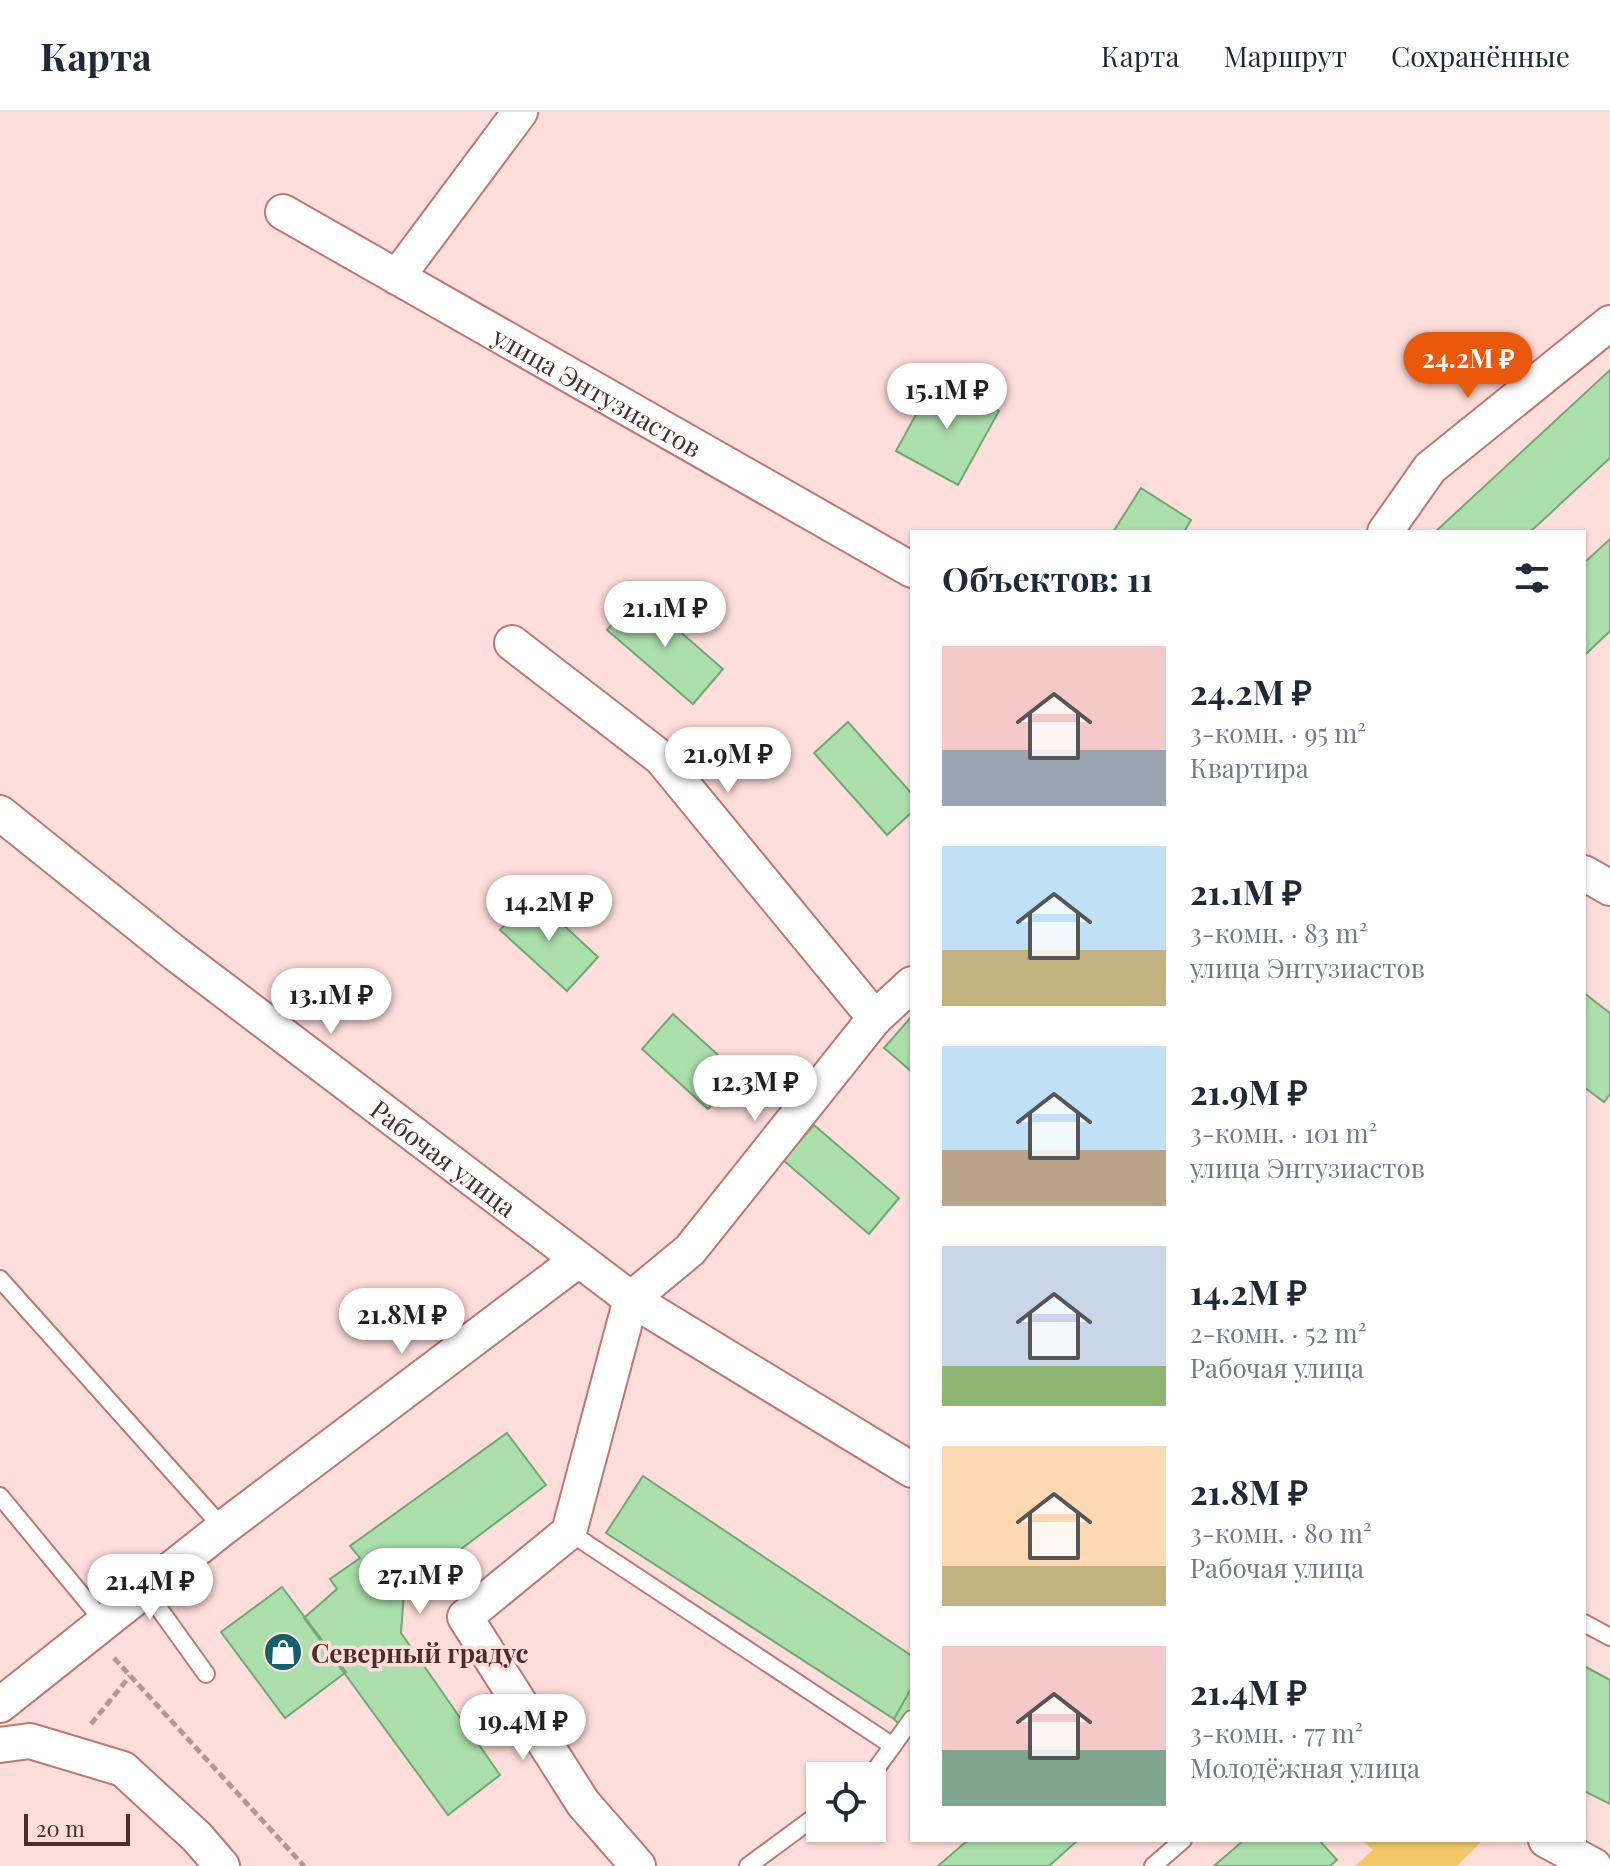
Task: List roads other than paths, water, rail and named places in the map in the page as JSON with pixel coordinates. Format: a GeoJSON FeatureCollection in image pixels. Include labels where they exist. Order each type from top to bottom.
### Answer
{"type":"FeatureCollection","features":[{"type":"Feature","properties":{"kind":"street"},"geometry":{"type":"LineString","coordinates":[[397,277],[520,112]]}},
{"type":"Feature","properties":{"kind":"street","name":"улица Энтузиастов"},"geometry":{"type":"LineString","coordinates":[[283,212],[910,569]]}},
{"type":"Feature","properties":{"kind":"street"},"geometry":{"type":"LineString","coordinates":[[1386,530],[1430,468],[1610,323]]}},
{"type":"Feature","properties":{"kind":"street"},"geometry":{"type":"LineString","coordinates":[[512,643],[661,758],[875,1018]]}},
{"type":"Feature","properties":{"kind":"street","name":"Рабочая улица"},"geometry":{"type":"LineString","coordinates":[[0,813],[176,954],[631,1299],[910,1469]]}},
{"type":"Feature","properties":{"kind":"street"},"geometry":{"type":"LineString","coordinates":[[1586,874],[1610,888]]}},
{"type":"Feature","properties":{"kind":"street"},"geometry":{"type":"LineString","coordinates":[[638,1866],[583,1803],[465,1617],[569,1532],[631,1299],[690,1250],[875,1018],[910,986]]}},
{"type":"Feature","properties":{"kind":"street"},"geometry":{"type":"LineString","coordinates":[[0,1705],[105,1635],[145,1589],[578,1260]]}},
{"type":"Feature","properties":{"kind":"street"},"geometry":{"type":"LineString","coordinates":[[0,1745],[30,1741],[123,1769],[197,1837],[222,1866]]}},
{"type":"Feature","properties":{"kind":"street"},"geometry":{"type":"LineString","coordinates":[[1549,1842],[1584,1864]]}},
{"type":"Feature","properties":{"kind":"lane"},"geometry":{"type":"LineString","coordinates":[[0,1279],[223,1528]]}},
{"type":"Feature","properties":{"kind":"lane"},"geometry":{"type":"LineString","coordinates":[[0,1496],[105,1635]]}},
{"type":"Feature","properties":{"kind":"lane"},"geometry":{"type":"LineString","coordinates":[[569,1532],[893,1746]]}},
{"type":"Feature","properties":{"kind":"lane"},"geometry":{"type":"LineString","coordinates":[[145,1589],[206,1674]]}},
{"type":"Feature","properties":{"kind":"lane"},"geometry":{"type":"LineString","coordinates":[[1586,1624],[1610,1637]]}},
{"type":"Feature","properties":{"kind":"lane"},"geometry":{"type":"LineString","coordinates":[[881,1762],[910,1722]]}},
{"type":"Feature","properties":{"kind":"lane"},"geometry":{"type":"LineString","coordinates":[[748,1866],[806,1823]]}},
{"type":"Feature","properties":{"kind":"lane"},"geometry":{"type":"LineString","coordinates":[[1153,1866],[1181,1842]]}},
{"type":"Feature","properties":{"kind":"place","name":"Северный градус"},"geometry":{"type":"Point","coordinates":[283,1652]}}]}
